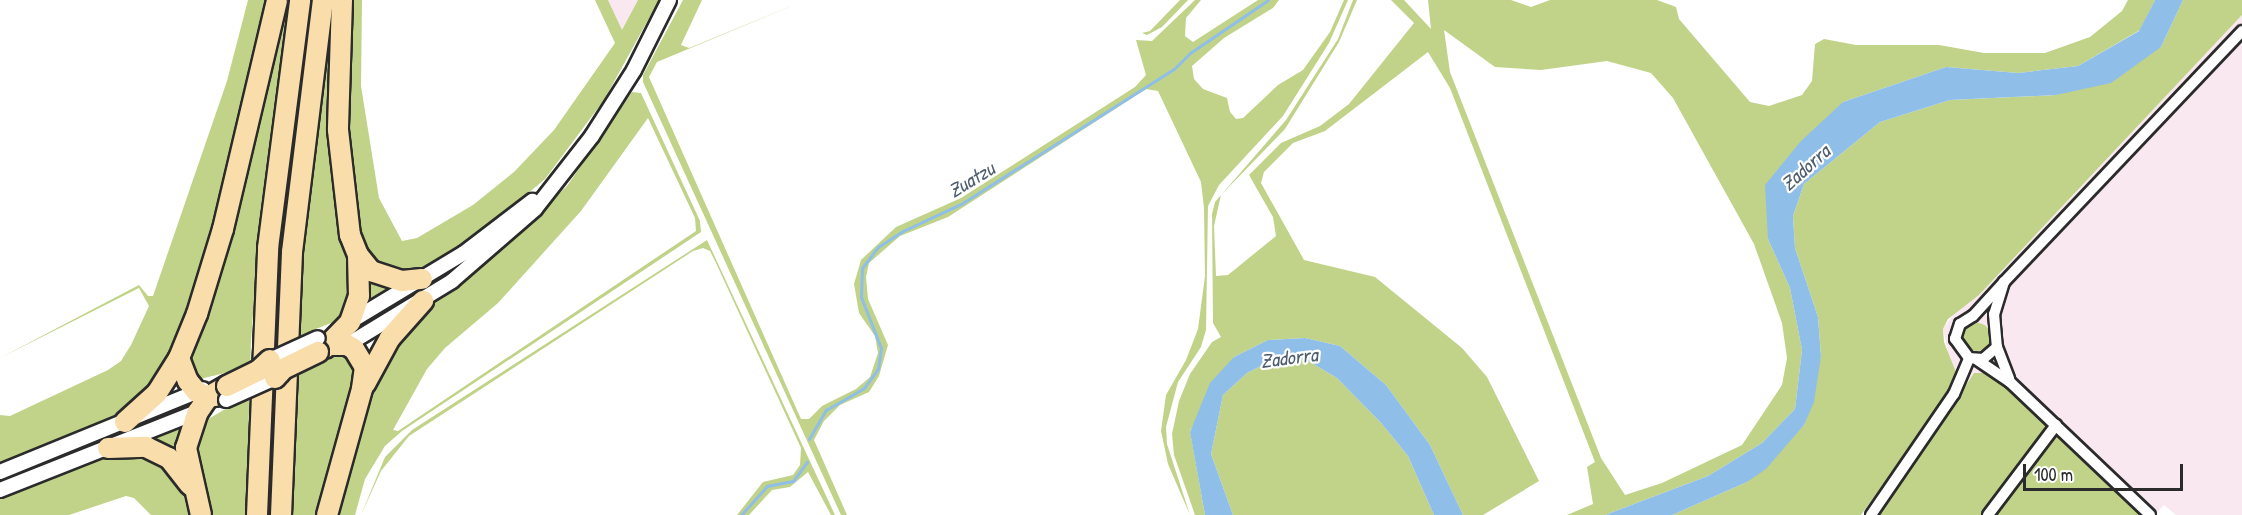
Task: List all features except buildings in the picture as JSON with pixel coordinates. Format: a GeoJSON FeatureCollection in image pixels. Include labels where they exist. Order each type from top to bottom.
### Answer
{"type":"FeatureCollection","features":[{"type":"Feature","properties":{"kind":"highway"},"geometry":{"type":"LineString","coordinates":[[124,422],[157,393],[179,358],[223,229],[277,0]]}},
{"type":"Feature","properties":{"kind":"highway"},"geometry":{"type":"LineString","coordinates":[[257,515],[268,248],[300,0]]}},
{"type":"Feature","properties":{"kind":"highway"},"geometry":{"type":"LineString","coordinates":[[281,515],[292,252],[323,0]]}},
{"type":"Feature","properties":{"kind":"highway"},"geometry":{"type":"LineString","coordinates":[[201,515],[186,448],[216,394],[258,371],[283,369],[326,347],[350,322],[359,296],[358,255],[345,206],[338,130],[342,0]]}},
{"type":"Feature","properties":{"kind":"highway"},"geometry":{"type":"LineString","coordinates":[[358,255],[371,271],[386,278],[422,279]]}},
{"type":"Feature","properties":{"kind":"highway"},"geometry":{"type":"LineString","coordinates":[[362,389],[390,338],[423,301]]}},
{"type":"Feature","properties":{"kind":"highway"},"geometry":{"type":"LineString","coordinates":[[326,347],[365,367],[362,389],[327,515]]}},
{"type":"Feature","properties":{"kind":"highway"},"geometry":{"type":"LineString","coordinates":[[179,358],[188,381],[216,394]]}},
{"type":"Feature","properties":{"kind":"highway"},"geometry":{"type":"LineString","coordinates":[[108,448],[146,447],[169,458],[195,492]]}},
{"type":"Feature","properties":{"kind":"street"},"geometry":{"type":"LineString","coordinates":[[326,347],[423,301],[535,209],[592,136],[634,70],[669,0]]}},
{"type":"Feature","properties":{"kind":"street"},"geometry":{"type":"LineString","coordinates":[[2150,515],[2010,382],[1972,359],[1955,339],[1960,324],[1973,316],[2242,31]]}},
{"type":"Feature","properties":{"kind":"street"},"geometry":{"type":"LineString","coordinates":[[350,322],[422,279],[532,201],[592,136]]}},
{"type":"Feature","properties":{"kind":"street"},"geometry":{"type":"LineString","coordinates":[[2004,282],[1994,314],[1998,346],[2010,382]]}},
{"type":"Feature","properties":{"kind":"street"},"geometry":{"type":"LineString","coordinates":[[1973,316],[1986,317],[1996,326]]}},
{"type":"Feature","properties":{"kind":"street"},"geometry":{"type":"LineString","coordinates":[[1972,359],[1989,356],[1998,346]]}},
{"type":"Feature","properties":{"kind":"street"},"geometry":{"type":"LineString","coordinates":[[1871,515],[1954,394],[1972,359]]}},
{"type":"Feature","properties":{"kind":"street"},"geometry":{"type":"LineString","coordinates":[[0,472],[124,422],[216,394]]}},
{"type":"Feature","properties":{"kind":"street"},"geometry":{"type":"LineString","coordinates":[[0,490],[108,448],[216,394]]}},
{"type":"Feature","properties":{"kind":"street"},"geometry":{"type":"LineString","coordinates":[[1988,515],[2056,425]]}},
{"type":"Feature","properties":{"kind":"shaded area"},"geometry":{"type":"Polygon","coordinates":[[[608,0],[638,0],[622,31],[608,0]]]}},
{"type":"Feature","properties":{"kind":"shaded area"},"geometry":{"type":"Polygon","coordinates":[[[2242,15],[2242,515],[2176,515],[2164,505],[2154,515],[2141,515],[1994,373],[1974,373],[1967,383],[1955,384],[1943,329],[1957,309],[1979,295],[2242,15]]]}},
{"type":"Feature","properties":{"kind":"green space"},"geometry":{"type":"Polygon","coordinates":[[[248,0],[269,0],[227,183],[186,326],[154,386],[120,415],[0,465],[0,415],[10,416],[108,370],[121,361],[131,345],[149,306],[139,288],[0,358],[139,285],[148,296],[153,296],[227,81],[248,0]]]}},
{"type":"Feature","properties":{"kind":"green space"},"geometry":{"type":"Polygon","coordinates":[[[283,0],[290,0],[261,207],[251,341],[246,515],[207,515],[196,469],[198,425],[234,404],[229,372],[196,380],[187,360],[283,0]]]}},
{"type":"Feature","properties":{"kind":"green space"},"geometry":{"type":"Polygon","coordinates":[[[308,0],[315,0],[296,138],[279,311],[274,515],[266,515],[279,225],[308,0]]]}},
{"type":"Feature","properties":{"kind":"green space"},"geometry":{"type":"Polygon","coordinates":[[[350,0],[362,0],[361,86],[379,198],[402,241],[417,238],[473,205],[514,172],[554,130],[615,43],[595,0],[608,0],[622,30],[638,0],[659,0],[604,100],[545,179],[480,234],[438,263],[412,273],[397,273],[373,263],[358,238],[345,104],[350,0]]]}},
{"type":"Feature","properties":{"kind":"green space"},"geometry":{"type":"Polygon","coordinates":[[[683,0],[702,0],[681,45],[689,48],[806,0],[657,62],[649,77],[801,419],[809,419],[822,406],[856,389],[870,377],[878,353],[875,336],[859,313],[854,284],[861,260],[896,227],[961,198],[1135,87],[1146,75],[1136,40],[1152,41],[1195,0],[1201,0],[1186,18],[1185,36],[1193,42],[1258,0],[1279,0],[1273,8],[1224,38],[1192,66],[1194,79],[1203,89],[1227,98],[1230,112],[1236,119],[1243,118],[1278,85],[1303,70],[1330,32],[1344,0],[1348,0],[1329,43],[1283,116],[1219,185],[1208,206],[1206,330],[1201,347],[1178,382],[1166,427],[1167,444],[1190,515],[1168,464],[1161,431],[1166,395],[1186,360],[1198,329],[1205,276],[1204,208],[1201,182],[1158,91],[1146,89],[948,217],[900,236],[869,263],[866,277],[868,299],[888,345],[879,376],[869,392],[840,405],[824,421],[814,440],[847,515],[841,515],[643,82],[643,75],[683,0]]]}},
{"type":"Feature","properties":{"kind":"green space"},"geometry":{"type":"Polygon","coordinates":[[[1180,0],[1188,0],[1162,27],[1147,35],[1142,33],[1150,31],[1180,0]]]}},
{"type":"Feature","properties":{"kind":"green space"},"geometry":{"type":"Polygon","coordinates":[[[1353,0],[1357,0],[1339,42],[1285,129],[1222,194],[1286,120],[1338,39],[1353,0]]]}},
{"type":"Feature","properties":{"kind":"green space"},"geometry":{"type":"Polygon","coordinates":[[[1391,0],[1404,0],[1431,29],[1428,0],[1511,0],[1531,7],[1550,0],[1657,0],[1676,7],[1679,19],[1750,102],[1769,106],[1802,95],[1812,81],[1815,44],[1824,39],[1856,45],[1939,45],[1984,53],[2045,53],[2090,37],[2122,11],[2128,0],[2155,0],[2140,30],[2078,66],[2018,73],[1946,67],[1843,102],[1768,239],[1790,288],[1802,350],[1795,409],[1762,443],[1708,476],[1605,515],[1567,515],[1593,504],[1587,467],[1595,462],[1450,88],[1428,52],[1325,131],[1293,143],[1264,172],[1261,183],[1304,260],[1375,277],[1462,348],[1487,377],[1539,481],[1483,515],[1463,515],[1430,445],[1386,385],[1340,346],[1305,338],[1268,340],[1234,357],[1190,431],[1205,515],[1195,515],[1174,455],[1172,434],[1179,401],[1190,374],[1212,342],[1221,337],[1213,323],[1212,214],[1215,202],[1221,195],[1214,226],[1216,276],[1228,275],[1276,236],[1273,217],[1249,175],[1281,143],[1320,126],[1349,104],[1414,23],[1391,0]],[[1444,30],[1450,72],[1601,458],[1625,495],[1662,483],[1742,445],[1782,385],[1787,358],[1782,323],[1754,244],[1673,98],[1651,73],[1607,61],[1541,70],[1495,67],[1444,30]]]}},
{"type":"Feature","properties":{"kind":"green space"},"geometry":{"type":"Polygon","coordinates":[[[2183,0],[2242,0],[2242,15],[1979,295],[1948,319],[1943,329],[1944,342],[1957,375],[1955,384],[1861,515],[1672,515],[1747,482],[1804,425],[1821,356],[1818,317],[1795,248],[1793,216],[1804,184],[1880,122],[1950,100],[2056,95],[2161,47],[2183,0]]]}},
{"type":"Feature","properties":{"kind":"green space"},"geometry":{"type":"Polygon","coordinates":[[[330,19],[333,20],[352,289],[341,319],[311,331],[317,365],[343,352],[350,355],[359,380],[320,515],[291,515],[297,313],[308,186],[330,19]]]}},
{"type":"Feature","properties":{"kind":"green space"},"geometry":{"type":"Polygon","coordinates":[[[632,92],[641,93],[700,221],[701,232],[402,431],[385,446],[365,479],[355,515],[336,515],[351,443],[378,375],[401,336],[429,306],[472,275],[567,186],[632,92]],[[648,118],[581,211],[498,303],[445,348],[427,369],[393,430],[398,431],[696,231],[695,218],[648,118]]]}},
{"type":"Feature","properties":{"kind":"green space"},"geometry":{"type":"Polygon","coordinates":[[[707,240],[835,515],[831,515],[808,472],[790,487],[772,490],[749,515],[737,515],[763,482],[793,475],[800,465],[801,448],[716,263],[710,251],[703,248],[693,251],[409,436],[381,471],[361,515],[385,457],[412,430],[707,240]]]}},
{"type":"Feature","properties":{"kind":"green space"},"geometry":{"type":"Polygon","coordinates":[[[364,274],[396,288],[363,306],[364,274]]]}},
{"type":"Feature","properties":{"kind":"green space"},"geometry":{"type":"Polygon","coordinates":[[[1977,323],[1987,327],[1991,337],[1987,347],[1977,351],[1967,347],[1963,337],[1967,327],[1977,323]]]}},
{"type":"Feature","properties":{"kind":"green space"},"geometry":{"type":"Polygon","coordinates":[[[1305,359],[1337,378],[1382,424],[1408,456],[1434,515],[1233,515],[1211,454],[1223,395],[1247,373],[1269,362],[1305,359]]]}},
{"type":"Feature","properties":{"kind":"green space"},"geometry":{"type":"Polygon","coordinates":[[[1974,373],[1994,373],[2141,515],[1880,515],[1974,373]]]}},
{"type":"Feature","properties":{"kind":"green space"},"geometry":{"type":"Polygon","coordinates":[[[182,427],[180,458],[146,440],[182,427]]]}},
{"type":"Feature","properties":{"kind":"green space"},"geometry":{"type":"Polygon","coordinates":[[[120,452],[164,463],[189,497],[194,515],[151,515],[134,498],[126,496],[69,515],[0,515],[0,495],[120,452]]]}},
{"type":"Feature","properties":{"kind":"water","name":"Zadorra"},"geometry":{"type":"Polygon","coordinates":[[[2155,0],[2183,0],[2161,47],[2111,83],[2056,95],[1950,100],[1880,122],[1804,184],[1793,216],[1795,248],[1818,317],[1821,356],[1814,402],[1804,425],[1766,469],[1747,482],[1672,515],[1605,515],[1708,476],[1762,443],[1795,409],[1802,350],[1790,288],[1768,239],[1765,185],[1801,141],[1843,102],[1946,67],[2018,73],[2078,66],[2139,31],[2155,0]]]}},
{"type":"Feature","properties":{"kind":"water","name":"Zadorra"},"geometry":{"type":"Polygon","coordinates":[[[1305,338],[1340,346],[1386,385],[1430,445],[1463,515],[1434,515],[1408,456],[1382,424],[1337,378],[1305,359],[1269,362],[1247,373],[1223,395],[1211,454],[1233,515],[1205,515],[1190,432],[1210,383],[1234,357],[1268,340],[1305,338]]]}},
{"type":"Feature","properties":{"kind":"waterway","name":"Zuatzu"},"geometry":{"type":"LineString","coordinates":[[809,439],[826,410],[864,388],[878,369],[881,348],[861,297],[862,268],[878,247],[903,231],[961,204],[1174,69],[1190,53],[1268,0]]}},
{"type":"Feature","properties":{"kind":"waterway","name":"Zuatzu"},"geometry":{"type":"LineString","coordinates":[[741,515],[767,486],[793,481],[807,462]]}}]}
